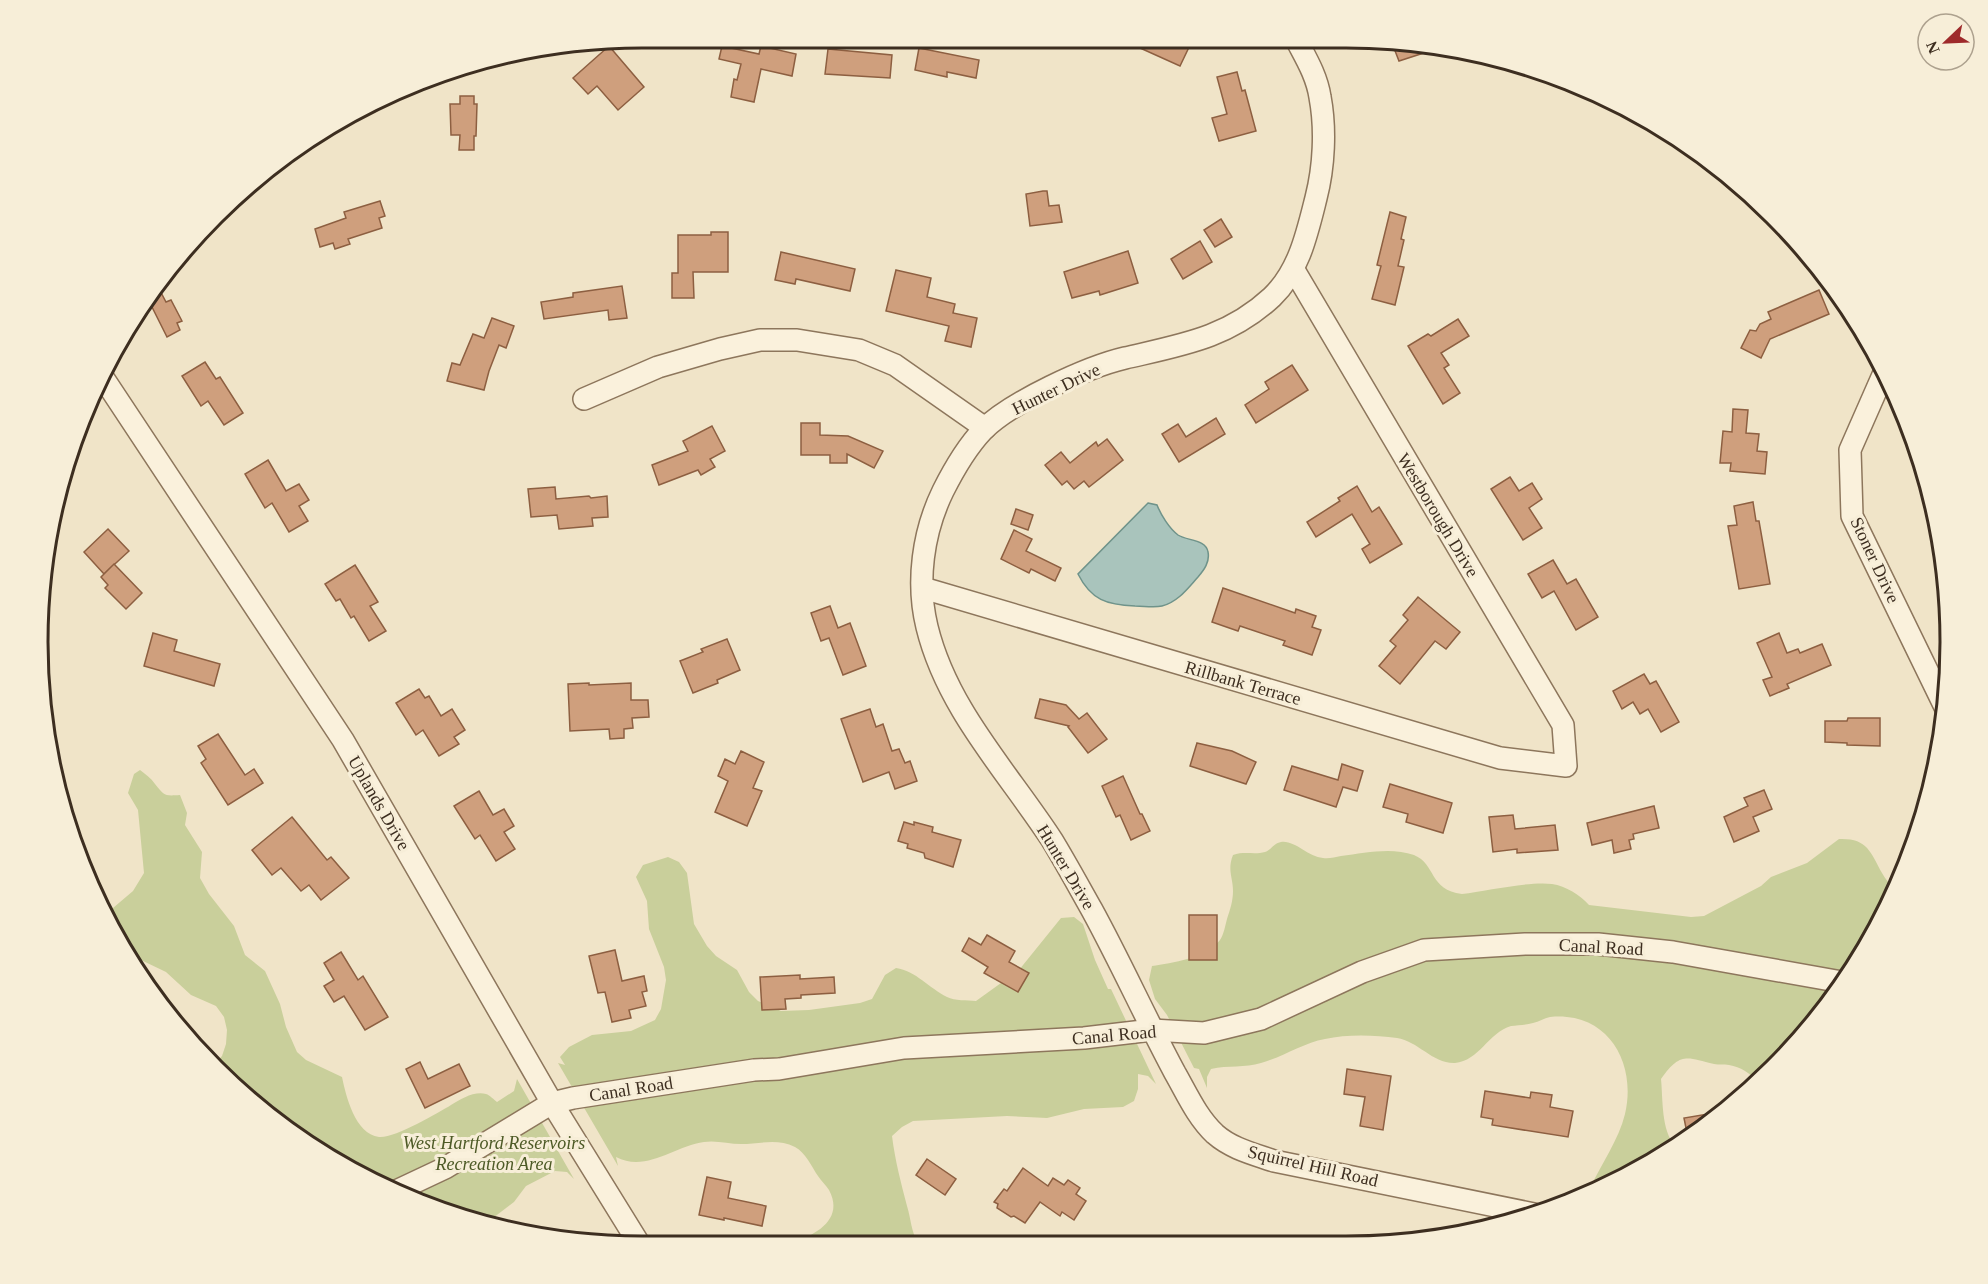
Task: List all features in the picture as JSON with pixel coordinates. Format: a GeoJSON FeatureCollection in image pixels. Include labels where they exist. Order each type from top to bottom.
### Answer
{"type":"FeatureCollection","features":[{"type":"Feature","properties":{"kind":"street","name":"Hunter Drive"},"geometry":{"type":"LineString","coordinates":[[1152,1030],[1107,938],[1051,839],[999,767],[956,700],[936,657],[926,622],[922,566],[927,535],[940,498],[968,448],[985,428],[1015,405],[1072,377],[1120,359],[1184,345],[1219,333],[1251,314],[1274,295],[1294,270],[1310,224],[1320,183],[1323,142],[1320,96],[1311,67],[1301,48]]}},
{"type":"Feature","properties":{"kind":"street","name":"Westborough Drive"},"geometry":{"type":"LineString","coordinates":[[1294,270],[1563,725],[1566,766]]}},
{"type":"Feature","properties":{"kind":"street"},"geometry":{"type":"LineString","coordinates":[[584,399],[658,367],[720,349],[760,340],[797,340],[859,350],[895,365],[985,428]]}},
{"type":"Feature","properties":{"kind":"street","name":"Stoner Drive"},"geometry":{"type":"LineString","coordinates":[[1881,383],[1850,450],[1852,516],[1938,692]]}},
{"type":"Feature","properties":{"kind":"street","name":"Uplands Drive"},"geometry":{"type":"LineString","coordinates":[[107,384],[343,740],[552,1103],[634,1236]]}},
{"type":"Feature","properties":{"kind":"street","name":"Rillbank Terrace"},"geometry":{"type":"LineString","coordinates":[[922,588],[1500,758],[1566,766]]}},
{"type":"Feature","properties":{"kind":"street","name":"Canal Road"},"geometry":{"type":"LineString","coordinates":[[405,1187],[445,1168],[552,1103],[584,1096],[754,1070],[778,1069],[904,1048],[1084,1038],[1152,1030],[1204,1034],[1261,1019],[1362,972],[1425,950],[1525,944],[1598,944],[1674,952],[1834,981]]}},
{"type":"Feature","properties":{"kind":"street","name":"Squirrel Hill Road"},"geometry":{"type":"LineString","coordinates":[[1152,1030],[1199,1116],[1215,1134],[1234,1147],[1274,1161],[1517,1211]]}},
{"type":"Feature","properties":{"kind":"green space","name":"West Hartford Reservoirs Recreation Area"},"geometry":{"type":"Polygon","coordinates":[[[140,770],[165,794],[180,795],[187,813],[185,825],[202,852],[200,878],[209,894],[234,926],[245,955],[265,971],[280,1004],[286,1027],[297,1052],[306,1060],[342,1077],[353,1113],[364,1129],[379,1137],[386,1137],[405,1130],[472,1095],[481,1093],[497,1102],[514,1091],[517,1079],[574,1179],[567,1172],[555,1171],[526,1186],[514,1202],[494,1217],[488,1216],[415,1191],[379,1175],[312,1136],[250,1089],[219,1059],[226,1044],[227,1030],[224,1017],[216,1006],[191,995],[166,972],[141,960],[112,910],[133,891],[144,873],[138,810],[128,793],[134,774],[140,770]]]}},
{"type":"Feature","properties":{"kind":"green space"},"geometry":{"type":"Polygon","coordinates":[[[1839,839],[1848,839],[1866,847],[1889,882],[1879,905],[1840,972],[1793,1034],[1751,1076],[1737,1067],[1690,1059],[1673,1064],[1661,1079],[1665,1123],[1670,1139],[1593,1182],[1619,1133],[1628,1095],[1622,1059],[1614,1044],[1588,1022],[1570,1017],[1550,1017],[1530,1024],[1511,1026],[1496,1034],[1471,1057],[1455,1063],[1440,1060],[1412,1043],[1397,1038],[1334,1037],[1317,1041],[1261,1063],[1211,1069],[1207,1077],[1207,1088],[1199,1069],[1194,1068],[1167,1015],[1155,999],[1149,980],[1152,966],[1198,955],[1220,940],[1232,898],[1233,886],[1230,869],[1233,855],[1265,852],[1281,842],[1325,858],[1387,851],[1414,855],[1426,864],[1438,882],[1451,892],[1462,894],[1543,883],[1562,887],[1589,905],[1691,917],[1704,916],[1761,886],[1771,877],[1807,863],[1839,839]]]}},
{"type":"Feature","properties":{"kind":"green space"},"geometry":{"type":"Polygon","coordinates":[[[668,857],[679,862],[687,873],[694,924],[707,946],[716,956],[737,970],[749,992],[758,1001],[781,1011],[809,1010],[860,1003],[872,999],[885,975],[896,968],[916,976],[947,997],[976,1001],[1019,970],[1061,918],[1074,917],[1083,924],[1108,989],[1111,989],[1156,1084],[1148,1076],[1138,1074],[1138,1089],[1134,1101],[1123,1107],[1084,1109],[1047,1118],[1007,1116],[913,1121],[902,1127],[892,1136],[900,1180],[915,1236],[808,1236],[820,1229],[831,1217],[833,1200],[829,1190],[805,1156],[788,1144],[704,1142],[638,1162],[616,1157],[618,1166],[558,1063],[565,1065],[560,1057],[569,1047],[592,1035],[631,1031],[655,1020],[661,1009],[666,980],[664,967],[649,929],[647,901],[636,877],[643,865],[668,857]]]}},
{"type":"Feature","properties":{"kind":"water"},"geometry":{"type":"Polygon","coordinates":[[[1148,503],[1157,505],[1171,529],[1178,535],[1200,542],[1207,548],[1206,566],[1182,594],[1162,606],[1116,604],[1101,599],[1088,590],[1078,574],[1148,503]]]}},
{"type":"Feature","properties":{"kind":"building"},"geometry":{"type":"Polygon","coordinates":[[[722,48],[759,54],[760,48],[770,48],[796,54],[792,76],[761,69],[754,102],[731,97],[734,79],[737,80],[741,64],[719,59],[722,48]]]}},
{"type":"Feature","properties":{"kind":"building"},"geometry":{"type":"Polygon","coordinates":[[[919,48],[979,60],[976,78],[947,72],[947,77],[915,70],[919,48]]]}},
{"type":"Feature","properties":{"kind":"building"},"geometry":{"type":"Polygon","coordinates":[[[1140,48],[1189,48],[1180,66],[1140,48]]]}},
{"type":"Feature","properties":{"kind":"building"},"geometry":{"type":"Polygon","coordinates":[[[606,49],[611,49],[644,87],[618,110],[597,86],[588,94],[573,78],[606,49]]]}},
{"type":"Feature","properties":{"kind":"building"},"geometry":{"type":"Polygon","coordinates":[[[828,49],[892,55],[890,78],[825,74],[828,49]]]}},
{"type":"Feature","properties":{"kind":"building"},"geometry":{"type":"Polygon","coordinates":[[[1395,50],[1424,53],[1399,61],[1395,50]]]}},
{"type":"Feature","properties":{"kind":"building"},"geometry":{"type":"Polygon","coordinates":[[[1237,72],[1242,91],[1245,90],[1256,131],[1219,141],[1212,118],[1227,114],[1217,77],[1237,72]]]}},
{"type":"Feature","properties":{"kind":"building"},"geometry":{"type":"Polygon","coordinates":[[[460,96],[474,96],[474,104],[477,104],[474,150],[459,150],[460,135],[451,135],[450,104],[460,104],[460,96]]]}},
{"type":"Feature","properties":{"kind":"building"},"geometry":{"type":"Polygon","coordinates":[[[1047,191],[1049,206],[1059,205],[1062,222],[1030,226],[1026,194],[1047,191]]]}},
{"type":"Feature","properties":{"kind":"building"},"geometry":{"type":"Polygon","coordinates":[[[380,201],[385,216],[379,218],[382,228],[348,239],[350,244],[335,249],[333,243],[320,247],[315,229],[346,218],[344,212],[380,201]]]}},
{"type":"Feature","properties":{"kind":"building"},"geometry":{"type":"Polygon","coordinates":[[[1390,212],[1406,217],[1398,266],[1404,267],[1395,305],[1372,299],[1381,266],[1377,265],[1390,212]]]}},
{"type":"Feature","properties":{"kind":"building"},"geometry":{"type":"Polygon","coordinates":[[[1221,219],[1232,237],[1215,247],[1204,230],[1221,219]]]}},
{"type":"Feature","properties":{"kind":"building"},"geometry":{"type":"Polygon","coordinates":[[[711,232],[728,232],[728,272],[693,272],[694,298],[672,298],[672,273],[678,273],[678,235],[711,235],[711,232]]]}},
{"type":"Feature","properties":{"kind":"building"},"geometry":{"type":"Polygon","coordinates":[[[1200,241],[1212,262],[1183,279],[1171,259],[1200,241]]]}},
{"type":"Feature","properties":{"kind":"building"},"geometry":{"type":"Polygon","coordinates":[[[1128,251],[1138,283],[1100,295],[1099,291],[1072,298],[1064,272],[1128,251]]]}},
{"type":"Feature","properties":{"kind":"building"},"geometry":{"type":"Polygon","coordinates":[[[781,252],[855,269],[850,291],[796,279],[795,284],[775,280],[781,252]]]}},
{"type":"Feature","properties":{"kind":"building"},"geometry":{"type":"Polygon","coordinates":[[[896,270],[931,278],[927,297],[955,304],[953,313],[977,318],[971,347],[945,341],[949,326],[886,311],[896,270]]]}},
{"type":"Feature","properties":{"kind":"building"},"geometry":{"type":"Polygon","coordinates":[[[622,286],[627,318],[609,320],[608,310],[544,319],[541,302],[573,297],[573,293],[622,286]]]}},
{"type":"Feature","properties":{"kind":"building"},"geometry":{"type":"Polygon","coordinates":[[[1819,290],[1829,314],[1770,339],[1761,358],[1741,348],[1750,330],[1756,331],[1760,324],[1771,319],[1768,312],[1819,290]]]}},
{"type":"Feature","properties":{"kind":"building"},"geometry":{"type":"Polygon","coordinates":[[[161,293],[166,302],[171,300],[182,321],[177,323],[180,330],[167,337],[152,307],[161,293]]]}},
{"type":"Feature","properties":{"kind":"building"},"geometry":{"type":"Polygon","coordinates":[[[492,318],[514,326],[506,348],[499,345],[484,390],[447,381],[452,363],[460,365],[473,334],[484,338],[492,318]]]}},
{"type":"Feature","properties":{"kind":"building"},"geometry":{"type":"Polygon","coordinates":[[[1458,319],[1469,336],[1441,353],[1449,365],[1444,368],[1460,393],[1443,404],[1408,346],[1428,334],[1431,336],[1458,319]]]}},
{"type":"Feature","properties":{"kind":"building"},"geometry":{"type":"Polygon","coordinates":[[[205,362],[216,379],[220,377],[243,413],[224,425],[208,401],[201,406],[182,376],[205,362]]]}},
{"type":"Feature","properties":{"kind":"building"},"geometry":{"type":"Polygon","coordinates":[[[1292,365],[1308,390],[1256,423],[1245,405],[1269,389],[1265,382],[1292,365]]]}},
{"type":"Feature","properties":{"kind":"building"},"geometry":{"type":"Polygon","coordinates":[[[1733,409],[1748,410],[1746,433],[1759,434],[1757,451],[1767,452],[1765,474],[1730,471],[1731,463],[1720,463],[1723,431],[1732,432],[1733,409]]]}},
{"type":"Feature","properties":{"kind":"building"},"geometry":{"type":"Polygon","coordinates":[[[1216,418],[1225,434],[1179,462],[1162,434],[1178,424],[1186,437],[1216,418]]]}},
{"type":"Feature","properties":{"kind":"building"},"geometry":{"type":"Polygon","coordinates":[[[801,423],[820,423],[820,435],[848,436],[883,451],[874,468],[847,454],[847,463],[830,463],[830,455],[801,455],[801,423]]]}},
{"type":"Feature","properties":{"kind":"building"},"geometry":{"type":"Polygon","coordinates":[[[712,426],[725,451],[710,459],[715,467],[701,475],[698,470],[659,485],[652,465],[688,451],[683,441],[712,426]]]}},
{"type":"Feature","properties":{"kind":"building"},"geometry":{"type":"Polygon","coordinates":[[[1107,439],[1123,460],[1089,487],[1084,481],[1074,489],[1067,481],[1062,485],[1045,465],[1061,452],[1070,463],[1096,442],[1098,446],[1107,439]]]}},
{"type":"Feature","properties":{"kind":"building"},"geometry":{"type":"Polygon","coordinates":[[[268,460],[286,491],[299,484],[309,500],[299,506],[308,521],[289,532],[272,503],[265,508],[245,474],[268,460]]]}},
{"type":"Feature","properties":{"kind":"building"},"geometry":{"type":"Polygon","coordinates":[[[1510,477],[1519,491],[1532,483],[1542,499],[1529,508],[1542,528],[1523,540],[1491,489],[1510,477]]]}},
{"type":"Feature","properties":{"kind":"building"},"geometry":{"type":"Polygon","coordinates":[[[1357,486],[1372,512],[1379,507],[1402,544],[1370,563],[1362,549],[1370,544],[1352,514],[1316,537],[1307,522],[1340,501],[1338,498],[1357,486]]]}},
{"type":"Feature","properties":{"kind":"building"},"geometry":{"type":"Polygon","coordinates":[[[555,487],[556,499],[607,496],[608,517],[592,518],[593,526],[559,529],[557,515],[531,517],[528,489],[555,487]]]}},
{"type":"Feature","properties":{"kind":"building"},"geometry":{"type":"Polygon","coordinates":[[[1753,502],[1756,521],[1759,521],[1770,584],[1739,589],[1728,526],[1737,525],[1734,506],[1753,502]]]}},
{"type":"Feature","properties":{"kind":"building"},"geometry":{"type":"Polygon","coordinates":[[[1016,509],[1033,515],[1028,530],[1011,524],[1016,509]]]}},
{"type":"Feature","properties":{"kind":"building"},"geometry":{"type":"Polygon","coordinates":[[[108,529],[129,551],[104,574],[84,552],[108,529]]]}},
{"type":"Feature","properties":{"kind":"building"},"geometry":{"type":"Polygon","coordinates":[[[1014,530],[1032,539],[1026,551],[1061,568],[1055,581],[1031,569],[1029,573],[1001,559],[1014,530]]]}},
{"type":"Feature","properties":{"kind":"building"},"geometry":{"type":"Polygon","coordinates":[[[1553,560],[1567,584],[1576,579],[1598,617],[1576,630],[1554,591],[1542,598],[1528,574],[1553,560]]]}},
{"type":"Feature","properties":{"kind":"building"},"geometry":{"type":"Polygon","coordinates":[[[114,564],[142,593],[126,609],[105,588],[108,585],[101,577],[114,564]]]}},
{"type":"Feature","properties":{"kind":"building"},"geometry":{"type":"Polygon","coordinates":[[[355,565],[378,602],[370,606],[386,631],[369,641],[354,616],[351,618],[340,599],[336,601],[325,584],[355,565]]]}},
{"type":"Feature","properties":{"kind":"building"},"geometry":{"type":"Polygon","coordinates":[[[1223,588],[1295,613],[1296,609],[1316,616],[1312,627],[1321,630],[1312,655],[1283,645],[1285,641],[1240,626],[1238,631],[1212,622],[1223,588]]]}},
{"type":"Feature","properties":{"kind":"building"},"geometry":{"type":"Polygon","coordinates":[[[1418,597],[1460,632],[1446,649],[1435,641],[1400,684],[1379,666],[1396,646],[1390,641],[1408,620],[1403,615],[1418,597]]]}},
{"type":"Feature","properties":{"kind":"building"},"geometry":{"type":"Polygon","coordinates":[[[830,606],[838,628],[850,623],[866,666],[843,675],[829,638],[821,641],[811,613],[830,606]]]}},
{"type":"Feature","properties":{"kind":"building"},"geometry":{"type":"Polygon","coordinates":[[[153,633],[177,640],[174,651],[220,664],[214,686],[144,666],[153,633]]]}},
{"type":"Feature","properties":{"kind":"building"},"geometry":{"type":"Polygon","coordinates":[[[1779,633],[1787,653],[1798,649],[1800,653],[1822,644],[1831,665],[1787,684],[1789,688],[1770,696],[1763,680],[1772,677],[1757,643],[1779,633]]]}},
{"type":"Feature","properties":{"kind":"building"},"geometry":{"type":"Polygon","coordinates":[[[727,639],[740,670],[717,680],[718,683],[693,693],[680,661],[703,652],[701,649],[727,639]]]}},
{"type":"Feature","properties":{"kind":"building"},"geometry":{"type":"Polygon","coordinates":[[[1644,674],[1650,684],[1656,681],[1679,722],[1661,732],[1648,709],[1640,714],[1633,702],[1622,709],[1613,691],[1644,674]]]}},
{"type":"Feature","properties":{"kind":"building"},"geometry":{"type":"Polygon","coordinates":[[[589,683],[589,685],[631,683],[631,700],[648,700],[649,717],[632,718],[633,728],[624,729],[624,738],[610,739],[609,729],[570,731],[568,684],[589,683]]]}},
{"type":"Feature","properties":{"kind":"building"},"geometry":{"type":"Polygon","coordinates":[[[419,689],[425,698],[429,696],[441,716],[452,709],[465,730],[454,737],[459,744],[439,756],[423,730],[416,735],[396,703],[419,689]]]}},
{"type":"Feature","properties":{"kind":"building"},"geometry":{"type":"Polygon","coordinates":[[[1040,699],[1066,705],[1079,719],[1087,713],[1107,739],[1088,753],[1069,726],[1035,718],[1040,699]]]}},
{"type":"Feature","properties":{"kind":"building"},"geometry":{"type":"Polygon","coordinates":[[[870,709],[876,727],[883,724],[892,751],[899,749],[905,763],[910,761],[917,781],[895,789],[889,772],[863,782],[841,719],[870,709]]]}},
{"type":"Feature","properties":{"kind":"building"},"geometry":{"type":"Polygon","coordinates":[[[1848,718],[1880,718],[1880,746],[1825,742],[1825,721],[1847,721],[1848,718]]]}},
{"type":"Feature","properties":{"kind":"building"},"geometry":{"type":"Polygon","coordinates":[[[218,734],[245,775],[254,769],[263,783],[228,805],[201,763],[206,759],[198,746],[218,734]]]}},
{"type":"Feature","properties":{"kind":"building"},"geometry":{"type":"Polygon","coordinates":[[[1197,743],[1232,751],[1256,762],[1246,784],[1190,766],[1197,743]]]}},
{"type":"Feature","properties":{"kind":"building"},"geometry":{"type":"Polygon","coordinates":[[[741,751],[764,762],[753,788],[762,791],[747,826],[715,812],[728,781],[718,776],[725,759],[735,764],[741,751]]]}},
{"type":"Feature","properties":{"kind":"building"},"geometry":{"type":"Polygon","coordinates":[[[1342,764],[1363,771],[1357,791],[1343,787],[1336,807],[1284,790],[1292,766],[1338,780],[1342,764]]]}},
{"type":"Feature","properties":{"kind":"building"},"geometry":{"type":"Polygon","coordinates":[[[1123,776],[1150,831],[1131,840],[1120,815],[1116,817],[1102,786],[1123,776]]]}},
{"type":"Feature","properties":{"kind":"building"},"geometry":{"type":"Polygon","coordinates":[[[1390,784],[1452,803],[1443,833],[1406,822],[1408,814],[1383,807],[1390,784]]]}},
{"type":"Feature","properties":{"kind":"building"},"geometry":{"type":"Polygon","coordinates":[[[1764,790],[1772,809],[1753,817],[1759,831],[1734,842],[1724,817],[1748,806],[1744,798],[1764,790]]]}},
{"type":"Feature","properties":{"kind":"building"},"geometry":{"type":"Polygon","coordinates":[[[479,791],[493,815],[504,809],[514,826],[504,832],[515,849],[496,861],[480,835],[475,839],[454,806],[479,791]]]}},
{"type":"Feature","properties":{"kind":"building"},"geometry":{"type":"Polygon","coordinates":[[[1654,806],[1659,828],[1633,834],[1634,839],[1629,840],[1631,849],[1614,853],[1612,840],[1592,845],[1587,823],[1654,806]]]}},
{"type":"Feature","properties":{"kind":"building"},"geometry":{"type":"Polygon","coordinates":[[[1513,815],[1515,829],[1555,825],[1558,850],[1517,853],[1517,849],[1493,852],[1489,817],[1513,815]]]}},
{"type":"Feature","properties":{"kind":"building"},"geometry":{"type":"Polygon","coordinates":[[[292,817],[327,860],[331,857],[349,878],[321,900],[309,885],[301,891],[281,868],[272,875],[252,850],[292,817]]]}},
{"type":"Feature","properties":{"kind":"building"},"geometry":{"type":"Polygon","coordinates":[[[904,822],[933,827],[932,832],[961,840],[953,867],[925,858],[924,853],[907,848],[908,844],[898,841],[904,822]]]}},
{"type":"Feature","properties":{"kind":"building"},"geometry":{"type":"Polygon","coordinates":[[[1189,915],[1217,915],[1217,960],[1189,960],[1189,915]]]}},
{"type":"Feature","properties":{"kind":"building"},"geometry":{"type":"Polygon","coordinates":[[[987,935],[1015,951],[1009,962],[1029,973],[1018,992],[984,973],[988,967],[962,951],[969,938],[981,945],[987,935]]]}},
{"type":"Feature","properties":{"kind":"building"},"geometry":{"type":"Polygon","coordinates":[[[615,950],[622,981],[644,976],[647,991],[642,992],[646,1006],[629,1010],[631,1018],[612,1022],[605,992],[598,993],[589,956],[615,950]]]}},
{"type":"Feature","properties":{"kind":"building"},"geometry":{"type":"Polygon","coordinates":[[[341,952],[358,980],[363,976],[388,1017],[365,1030],[344,996],[334,1002],[324,986],[334,980],[324,963],[341,952]]]}},
{"type":"Feature","properties":{"kind":"building"},"geometry":{"type":"Polygon","coordinates":[[[800,975],[800,979],[834,977],[835,993],[801,995],[801,998],[785,999],[786,1009],[762,1010],[760,977],[800,975]]]}},
{"type":"Feature","properties":{"kind":"building"},"geometry":{"type":"Polygon","coordinates":[[[420,1062],[428,1079],[459,1064],[470,1086],[425,1108],[406,1069],[420,1062]]]}},
{"type":"Feature","properties":{"kind":"building"},"geometry":{"type":"Polygon","coordinates":[[[1347,1069],[1391,1076],[1383,1130],[1360,1126],[1365,1097],[1344,1094],[1347,1069]]]}},
{"type":"Feature","properties":{"kind":"building"},"geometry":{"type":"Polygon","coordinates":[[[1485,1091],[1530,1098],[1531,1092],[1552,1095],[1550,1107],[1573,1111],[1568,1137],[1492,1125],[1493,1119],[1481,1117],[1485,1091]]]}},
{"type":"Feature","properties":{"kind":"building"},"geometry":{"type":"Polygon","coordinates":[[[1706,1114],[1686,1129],[1684,1118],[1706,1114]]]}},
{"type":"Feature","properties":{"kind":"building"},"geometry":{"type":"Polygon","coordinates":[[[927,1159],[956,1179],[945,1195],[916,1175],[927,1159]]]}},
{"type":"Feature","properties":{"kind":"building"},"geometry":{"type":"Polygon","coordinates":[[[1023,1168],[1048,1186],[1053,1178],[1064,1185],[1068,1180],[1080,1188],[1076,1194],[1086,1201],[1074,1220],[1062,1212],[1060,1216],[1040,1202],[1025,1223],[997,1208],[998,1204],[994,1202],[1004,1189],[1007,1191],[1023,1168]]]}},
{"type":"Feature","properties":{"kind":"building"},"geometry":{"type":"Polygon","coordinates":[[[707,1177],[731,1182],[728,1198],[766,1206],[762,1226],[699,1215],[707,1177]]]}}]}
